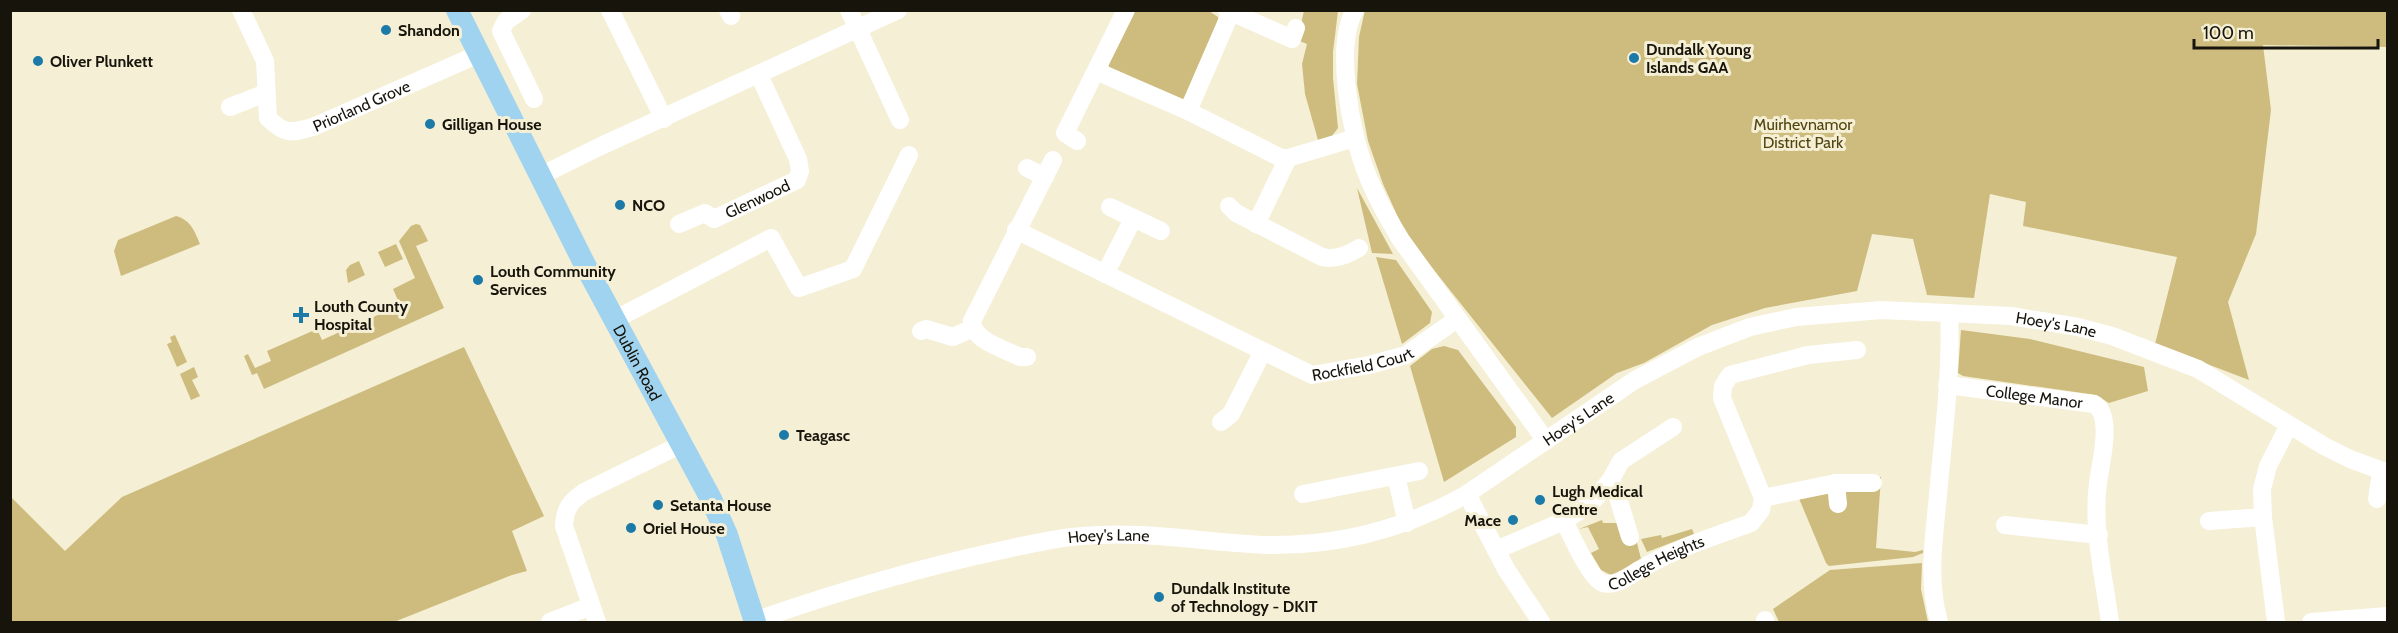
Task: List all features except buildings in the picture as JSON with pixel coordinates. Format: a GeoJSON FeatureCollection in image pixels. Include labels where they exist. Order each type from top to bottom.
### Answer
{"type":"FeatureCollection","features":[{"type":"Feature","properties":{"kind":"main road","name":"Dublin Road"},"geometry":{"type":"LineString","coordinates":[[457,10],[614,320],[699,476],[724,528],[755,622]]}},
{"type":"Feature","properties":{"kind":"street","name":"Priorland Grove"},"geometry":{"type":"LineString","coordinates":[[241,10],[265,61],[268,118],[279,129],[293,133],[313,127],[479,54]]}},
{"type":"Feature","properties":{"kind":"street"},"geometry":{"type":"LineString","coordinates":[[522,10],[506,21],[501,31],[534,99]]}},
{"type":"Feature","properties":{"kind":"street"},"geometry":{"type":"LineString","coordinates":[[610,10],[664,119]]}},
{"type":"Feature","properties":{"kind":"street"},"geometry":{"type":"LineString","coordinates":[[849,10],[900,120]]}},
{"type":"Feature","properties":{"kind":"street"},"geometry":{"type":"LineString","coordinates":[[540,176],[898,10]]}},
{"type":"Feature","properties":{"kind":"street"},"geometry":{"type":"LineString","coordinates":[[1077,141],[1065,133],[1126,10]]}},
{"type":"Feature","properties":{"kind":"street"},"geometry":{"type":"LineString","coordinates":[[1355,10],[1350,19],[1345,50],[1349,102],[1355,138],[1364,169],[1381,206],[1401,240],[1546,441]]}},
{"type":"Feature","properties":{"kind":"street"},"geometry":{"type":"LineString","coordinates":[[1188,111],[1229,11],[1292,39],[1296,28]]}},
{"type":"Feature","properties":{"kind":"street"},"geometry":{"type":"LineString","coordinates":[[1096,71],[1188,111],[1281,158],[1288,158],[1355,138]]}},
{"type":"Feature","properties":{"kind":"street","name":"Glenwood"},"geometry":{"type":"LineString","coordinates":[[679,224],[705,213],[714,219],[797,180],[800,171],[798,159],[759,75]]}},
{"type":"Feature","properties":{"kind":"street"},"geometry":{"type":"LineString","coordinates":[[230,107],[266,93]]}},
{"type":"Feature","properties":{"kind":"street"},"geometry":{"type":"LineString","coordinates":[[614,320],[771,238],[799,288],[853,269],[909,155]]}},
{"type":"Feature","properties":{"kind":"street"},"geometry":{"type":"LineString","coordinates":[[1256,224],[1288,158]]}},
{"type":"Feature","properties":{"kind":"street"},"geometry":{"type":"LineString","coordinates":[[1027,357],[1020,357],[979,336],[973,328],[972,321],[1053,160]]}},
{"type":"Feature","properties":{"kind":"street"},"geometry":{"type":"LineString","coordinates":[[1027,168],[1045,177]]}},
{"type":"Feature","properties":{"kind":"street"},"geometry":{"type":"LineString","coordinates":[[1229,206],[1236,213],[1256,224],[1322,257],[1329,259],[1350,254],[1359,248]]}},
{"type":"Feature","properties":{"kind":"street"},"geometry":{"type":"LineString","coordinates":[[1110,207],[1161,231]]}},
{"type":"Feature","properties":{"kind":"street"},"geometry":{"type":"LineString","coordinates":[[1106,274],[1133,219]]}},
{"type":"Feature","properties":{"kind":"street","name":"Rockfield Court"},"geometry":{"type":"LineString","coordinates":[[1016,230],[1312,375],[1325,375],[1406,355],[1457,319]]}},
{"type":"Feature","properties":{"kind":"street","name":"Hoey's Lane"},"geometry":{"type":"LineString","coordinates":[[755,622],[811,601],[950,561],[1048,540],[1083,536],[1132,535],[1266,545],[1304,545],[1359,537],[1407,523],[1467,494],[1635,380],[1698,347],[1750,327],[1796,317],[1846,311],[1882,310],[2011,316],[2078,327],[2112,336],[2198,369],[2289,425],[2350,459],[2385,472]]}},
{"type":"Feature","properties":{"kind":"street"},"geometry":{"type":"LineString","coordinates":[[1939,622],[1933,602],[1932,559],[1947,385],[1949,313]]}},
{"type":"Feature","properties":{"kind":"street"},"geometry":{"type":"LineString","coordinates":[[921,331],[926,328],[953,337],[973,328]]}},
{"type":"Feature","properties":{"kind":"street"},"geometry":{"type":"LineString","coordinates":[[1857,350],[1808,355],[1730,375],[1723,386],[1722,398],[1763,498],[1836,483],[1873,483]]}},
{"type":"Feature","properties":{"kind":"street"},"geometry":{"type":"LineString","coordinates":[[1221,422],[1231,414],[1263,351]]}},
{"type":"Feature","properties":{"kind":"street","name":"College Manor"},"geometry":{"type":"LineString","coordinates":[[1947,385],[2094,404],[2100,407],[2105,430],[2097,490],[2099,535],[2110,622]]}},
{"type":"Feature","properties":{"kind":"street"},"geometry":{"type":"LineString","coordinates":[[2276,622],[2263,517],[2262,489],[2268,466],[2289,425]]}},
{"type":"Feature","properties":{"kind":"street"},"geometry":{"type":"LineString","coordinates":[[1496,550],[1564,521],[1590,504],[1610,481],[1621,461],[1672,427]]}},
{"type":"Feature","properties":{"kind":"street"},"geometry":{"type":"LineString","coordinates":[[550,622],[594,614],[564,526],[565,512],[570,501],[682,444]]}},
{"type":"Feature","properties":{"kind":"street"},"geometry":{"type":"LineString","coordinates":[[1304,494],[1419,471]]}},
{"type":"Feature","properties":{"kind":"street"},"geometry":{"type":"LineString","coordinates":[[2378,499],[2379,479],[2385,472]]}},
{"type":"Feature","properties":{"kind":"street"},"geometry":{"type":"LineString","coordinates":[[1396,476],[1407,523]]}},
{"type":"Feature","properties":{"kind":"street","name":"College Heights"},"geometry":{"type":"LineString","coordinates":[[1610,481],[1614,516],[1630,537]]}},
{"type":"Feature","properties":{"kind":"street"},"geometry":{"type":"LineString","coordinates":[[1836,483],[1838,504]]}},
{"type":"Feature","properties":{"kind":"street"},"geometry":{"type":"LineString","coordinates":[[1467,494],[1506,569],[1541,622]]}},
{"type":"Feature","properties":{"kind":"street","name":"College Heights"},"geometry":{"type":"LineString","coordinates":[[1564,521],[1595,577],[1603,583],[1610,584],[1650,563],[1751,523],[1761,510],[1763,498]]}},
{"type":"Feature","properties":{"kind":"street"},"geometry":{"type":"LineString","coordinates":[[2209,521],[2263,517]]}},
{"type":"Feature","properties":{"kind":"street"},"geometry":{"type":"LineString","coordinates":[[2004,525],[2099,535]]}},
{"type":"Feature","properties":{"kind":"street"},"geometry":{"type":"LineString","coordinates":[[2311,622],[2388,616]]}},
{"type":"Feature","properties":{"kind":"green space","name":"Muirhevnamor District Park"},"geometry":{"type":"Polygon","coordinates":[[[1365,10],[2387,10],[2388,47],[2263,45],[2271,110],[2256,234],[2228,302],[2249,380],[2155,344],[2177,257],[2023,226],[2026,202],[1990,194],[1974,298],[1927,295],[1913,239],[1872,234],[1857,291],[1765,308],[1712,325],[1644,363],[1617,373],[1552,418],[1406,235],[1383,184],[1368,141],[1357,84],[1359,37],[1365,10]]]}},
{"type":"Feature","properties":{"kind":"green space"},"geometry":{"type":"Polygon","coordinates":[[[1133,11],[1209,11],[1218,17],[1218,24],[1185,98],[1182,100],[1109,67],[1108,63],[1133,11]]]}},
{"type":"Feature","properties":{"kind":"green space"},"geometry":{"type":"Polygon","coordinates":[[[1304,11],[1338,11],[1333,52],[1333,78],[1338,128],[1332,136],[1318,140],[1305,94],[1302,64],[1307,44],[1297,40],[1304,11]]]}},
{"type":"Feature","properties":{"kind":"green space"},"geometry":{"type":"Polygon","coordinates":[[[1357,188],[1393,254],[1372,253],[1357,188]]]}},
{"type":"Feature","properties":{"kind":"green space"},"geometry":{"type":"Polygon","coordinates":[[[176,216],[189,223],[200,244],[121,276],[114,251],[118,240],[176,216]]]}},
{"type":"Feature","properties":{"kind":"green space"},"geometry":{"type":"Polygon","coordinates":[[[420,225],[428,241],[416,246],[444,308],[264,389],[257,373],[252,375],[244,356],[248,354],[255,368],[271,361],[267,351],[317,329],[322,340],[400,305],[393,289],[415,278],[399,241],[411,226],[420,225]]]}},
{"type":"Feature","properties":{"kind":"green space"},"geometry":{"type":"Polygon","coordinates":[[[396,244],[403,259],[385,267],[378,252],[396,244]]]}},
{"type":"Feature","properties":{"kind":"green space"},"geometry":{"type":"Polygon","coordinates":[[[1376,257],[1396,260],[1432,312],[1430,323],[1402,344],[1376,257]]]}},
{"type":"Feature","properties":{"kind":"green space"},"geometry":{"type":"Polygon","coordinates":[[[359,261],[365,275],[348,283],[346,270],[350,265],[359,261]]]}},
{"type":"Feature","properties":{"kind":"green space"},"geometry":{"type":"Polygon","coordinates":[[[1961,330],[2030,339],[2144,367],[2148,391],[2109,403],[2096,395],[1963,376],[1958,373],[1961,330]]]}},
{"type":"Feature","properties":{"kind":"green space"},"geometry":{"type":"Polygon","coordinates":[[[175,335],[187,362],[177,367],[167,344],[172,342],[170,337],[175,335]]]}},
{"type":"Feature","properties":{"kind":"green space"},"geometry":{"type":"Polygon","coordinates":[[[1444,346],[1458,350],[1516,427],[1516,437],[1444,482],[1410,366],[1432,349],[1444,346]]]}},
{"type":"Feature","properties":{"kind":"green space"},"geometry":{"type":"Polygon","coordinates":[[[464,347],[544,516],[512,531],[527,571],[394,622],[11,622],[11,497],[65,551],[122,497],[464,347]]]}},
{"type":"Feature","properties":{"kind":"green space"},"geometry":{"type":"Polygon","coordinates":[[[194,367],[198,377],[192,380],[200,396],[191,400],[180,374],[194,367]]]}},
{"type":"Feature","properties":{"kind":"green space"},"geometry":{"type":"Polygon","coordinates":[[[1881,477],[1876,548],[1915,552],[1923,550],[1923,553],[1913,557],[1829,566],[1798,496],[1820,490],[1843,493],[1881,477]]]}},
{"type":"Feature","properties":{"kind":"green space"},"geometry":{"type":"Polygon","coordinates":[[[1602,520],[1603,523],[1618,523],[1636,539],[1641,559],[1625,570],[1611,575],[1601,570],[1591,553],[1599,549],[1588,527],[1579,529],[1602,520]]]}},
{"type":"Feature","properties":{"kind":"green space"},"geometry":{"type":"Polygon","coordinates":[[[1692,529],[1694,534],[1647,552],[1641,539],[1661,535],[1662,538],[1692,529]]]}},
{"type":"Feature","properties":{"kind":"green space"},"geometry":{"type":"Polygon","coordinates":[[[1922,563],[1921,589],[1928,622],[1779,622],[1773,609],[1830,570],[1922,563]]]}},
{"type":"Feature","properties":{"kind":"place","name":"Shandon"},"geometry":{"type":"Point","coordinates":[386,30]}},
{"type":"Feature","properties":{"kind":"place","name":"Dundalk Young Islands GAA"},"geometry":{"type":"Point","coordinates":[1634,58]}},
{"type":"Feature","properties":{"kind":"place","name":"Oliver Plunkett"},"geometry":{"type":"Point","coordinates":[38,61]}},
{"type":"Feature","properties":{"kind":"place","name":"Gilligan House"},"geometry":{"type":"Point","coordinates":[430,124]}},
{"type":"Feature","properties":{"kind":"place","name":"NCO"},"geometry":{"type":"Point","coordinates":[620,205]}},
{"type":"Feature","properties":{"kind":"place","name":"Louth Community Services"},"geometry":{"type":"Point","coordinates":[478,280]}},
{"type":"Feature","properties":{"kind":"place","name":"Louth County Hospital"},"geometry":{"type":"Point","coordinates":[301,315]}},
{"type":"Feature","properties":{"kind":"place","name":"Teagasc"},"geometry":{"type":"Point","coordinates":[784,435]}},
{"type":"Feature","properties":{"kind":"place","name":"Lugh Medical Centre"},"geometry":{"type":"Point","coordinates":[1540,500]}},
{"type":"Feature","properties":{"kind":"place","name":"Setanta House"},"geometry":{"type":"Point","coordinates":[658,505]}},
{"type":"Feature","properties":{"kind":"place","name":"Mace"},"geometry":{"type":"Point","coordinates":[1513,520]}},
{"type":"Feature","properties":{"kind":"place","name":"Oriel House"},"geometry":{"type":"Point","coordinates":[631,528]}},
{"type":"Feature","properties":{"kind":"place","name":"Dundalk Institute of Technology - DKIT"},"geometry":{"type":"Point","coordinates":[1159,597]}}]}
